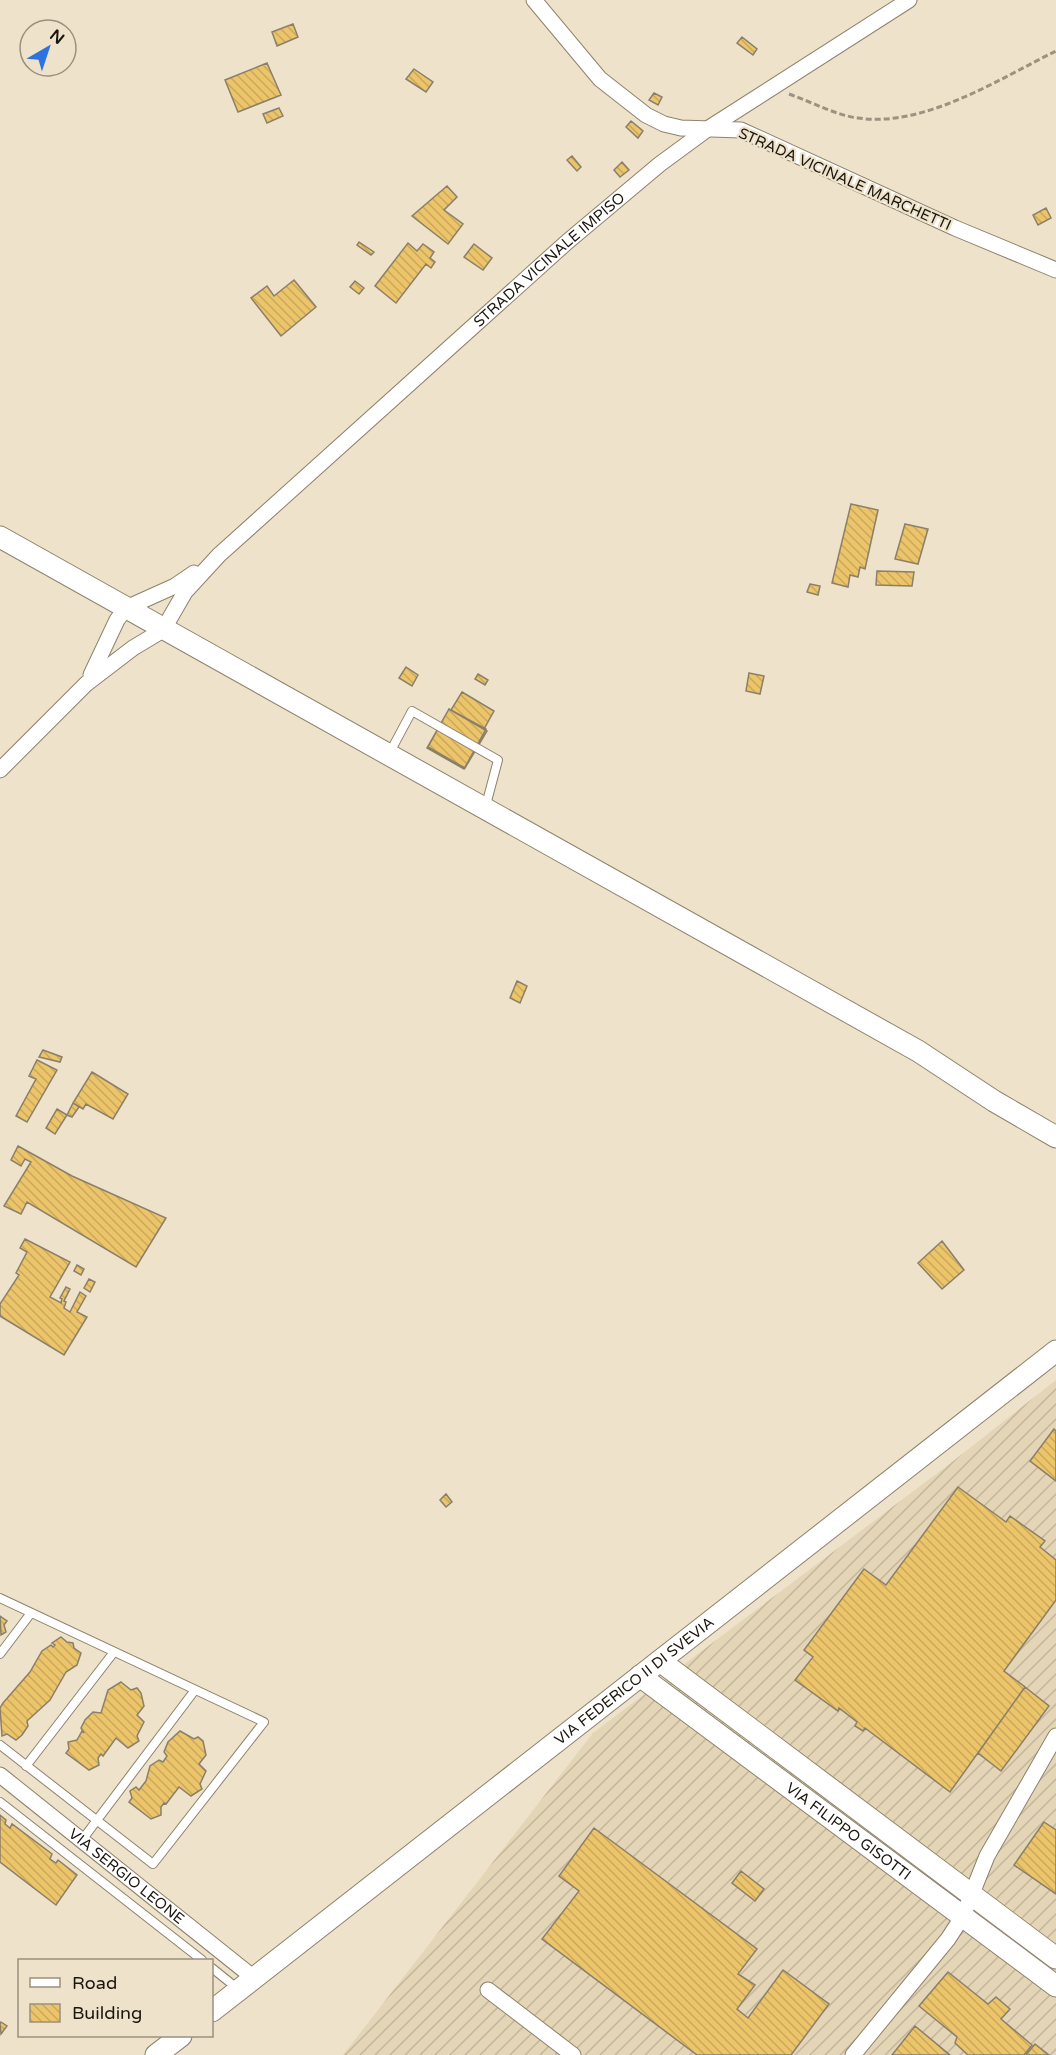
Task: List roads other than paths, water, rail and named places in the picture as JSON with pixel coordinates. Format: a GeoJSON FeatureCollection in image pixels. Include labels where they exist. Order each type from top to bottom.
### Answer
{"type":"FeatureCollection","features":[{"type":"Feature","properties":{"kind":"main road"},"geometry":{"type":"LineString","coordinates":[[0,537],[918,1051],[994,1101],[1056,1137]]}},
{"type":"Feature","properties":{"kind":"main road"},"geometry":{"type":"LineString","coordinates":[[918,1051],[1000,1088],[1056,1120]]}},
{"type":"Feature","properties":{"kind":"main road","name":"VIA FEDERICO II DI SVEVIA"},"geometry":{"type":"LineString","coordinates":[[213,2010],[1056,1351]]}},
{"type":"Feature","properties":{"kind":"main road","name":"VIA FILIPPO GISOTTI"},"geometry":{"type":"LineString","coordinates":[[660,1661],[1056,1958]]}},
{"type":"Feature","properties":{"kind":"main road","name":"VIA FILIPPO GISOTTI"},"geometry":{"type":"LineString","coordinates":[[640,1676],[1056,1986]]}},
{"type":"Feature","properties":{"kind":"main road"},"geometry":{"type":"LineString","coordinates":[[156,2055],[180,2037]]}},
{"type":"Feature","properties":{"kind":"street","name":"STRADA VICINALE MARCHETTI"},"geometry":{"type":"LineString","coordinates":[[534,0],[600,79],[646,115],[672,126],[741,130],[956,228],[1056,270]]}},
{"type":"Feature","properties":{"kind":"street","name":"STRADA VICINALE IMPISO"},"geometry":{"type":"LineString","coordinates":[[219,555],[567,242],[660,164],[709,128],[909,0]]}},
{"type":"Feature","properties":{"kind":"street"},"geometry":{"type":"LineString","coordinates":[[86,684],[117,620],[126,608],[175,585],[219,555]]}},
{"type":"Feature","properties":{"kind":"street"},"geometry":{"type":"LineString","coordinates":[[0,770],[86,684],[133,648],[163,630],[185,592],[219,555]]}},
{"type":"Feature","properties":{"kind":"street"},"geometry":{"type":"LineString","coordinates":[[853,2055],[932,1962],[963,1916],[987,1856],[1056,1736]]}},
{"type":"Feature","properties":{"kind":"street","name":"VIA SERGIO LEONE"},"geometry":{"type":"LineString","coordinates":[[0,1775],[82,1840],[247,1984]]}},
{"type":"Feature","properties":{"kind":"street"},"geometry":{"type":"LineString","coordinates":[[488,1990],[567,2053]]}},
{"type":"Feature","properties":{"kind":"lane"},"geometry":{"type":"LineString","coordinates":[[388,755],[412,711],[498,760],[490,783],[490,797],[484,808]]}},
{"type":"Feature","properties":{"kind":"lane"},"geometry":{"type":"LineString","coordinates":[[0,1598],[264,1722],[153,1864],[0,1745]]}},
{"type":"Feature","properties":{"kind":"lane"},"geometry":{"type":"LineString","coordinates":[[0,1654],[31,1613]]}},
{"type":"Feature","properties":{"kind":"lane"},"geometry":{"type":"LineString","coordinates":[[26,1766],[114,1652]]}},
{"type":"Feature","properties":{"kind":"lane"},"geometry":{"type":"LineString","coordinates":[[82,1840],[195,1690]]}},
{"type":"Feature","properties":{"kind":"lane"},"geometry":{"type":"LineString","coordinates":[[0,1802],[201,1959]]}},
{"type":"Feature","properties":{"kind":"lane"},"geometry":{"type":"LineString","coordinates":[[213,1968],[247,1984]]}}]}
